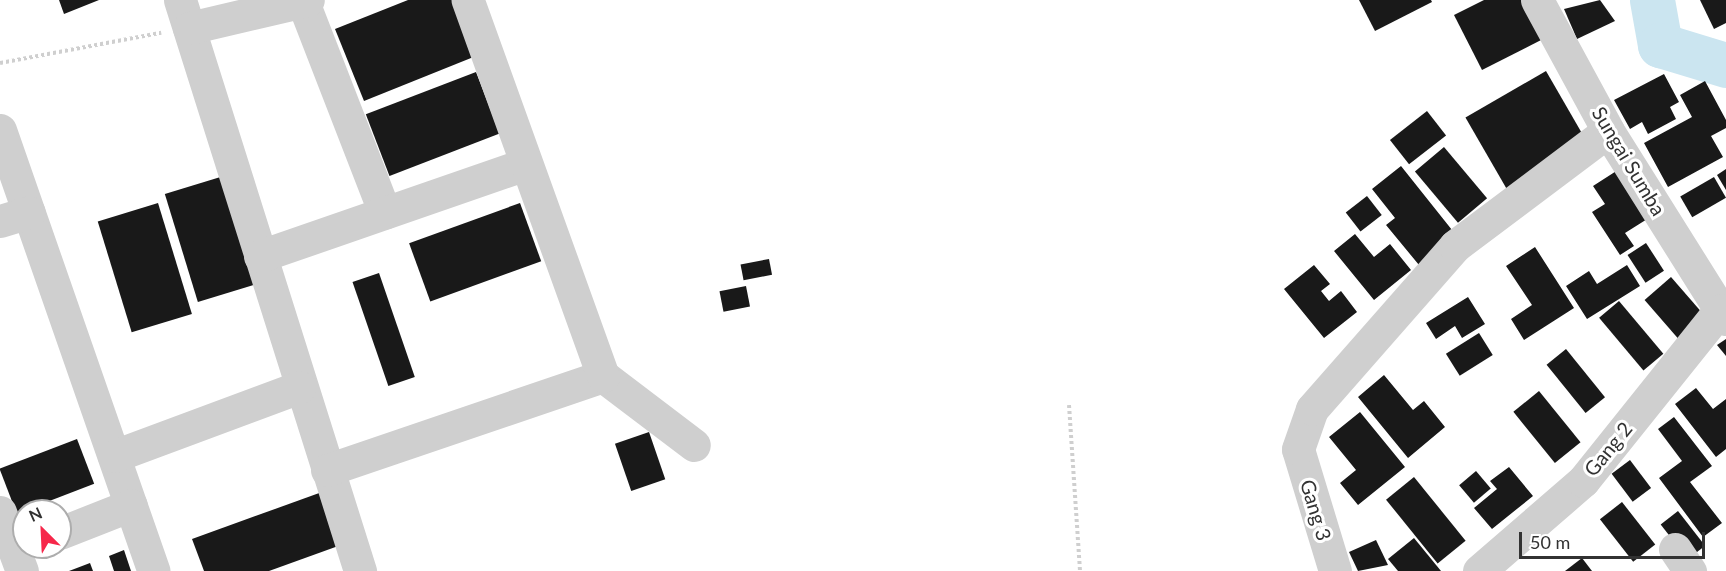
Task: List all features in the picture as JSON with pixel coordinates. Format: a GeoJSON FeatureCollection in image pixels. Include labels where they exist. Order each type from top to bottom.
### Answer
{"type":"FeatureCollection","features":[{"type":"Feature","properties":{"kind":"street"},"geometry":{"type":"LineString","coordinates":[[468,0],[523,165],[603,376],[694,445]]}},
{"type":"Feature","properties":{"kind":"street","name":"Sungai Sumba"},"geometry":{"type":"LineString","coordinates":[[1537,0],[1608,131],[1723,315]]}},
{"type":"Feature","properties":{"kind":"street"},"geometry":{"type":"LineString","coordinates":[[355,570],[327,470],[184,14],[306,1],[385,213]]}},
{"type":"Feature","properties":{"kind":"street"},"geometry":{"type":"LineString","coordinates":[[0,130],[14,217],[114,456],[154,571]]}},
{"type":"Feature","properties":{"kind":"street","name":"Gang 3"},"geometry":{"type":"LineString","coordinates":[[1335,571],[1298,449],[1312,409],[1455,246],[1608,131]]}},
{"type":"Feature","properties":{"kind":"street"},"geometry":{"type":"LineString","coordinates":[[260,256],[523,165]]}},
{"type":"Feature","properties":{"kind":"street","name":"Gang 2"},"geometry":{"type":"LineString","coordinates":[[1479,571],[1583,481],[1723,315]]}},
{"type":"Feature","properties":{"kind":"street"},"geometry":{"type":"LineString","coordinates":[[327,470],[603,376]]}},
{"type":"Feature","properties":{"kind":"street"},"geometry":{"type":"LineString","coordinates":[[114,456],[300,387]]}},
{"type":"Feature","properties":{"kind":"street"},"geometry":{"type":"LineString","coordinates":[[72,529],[131,505]]}},
{"type":"Feature","properties":{"kind":"street"},"geometry":{"type":"LineString","coordinates":[[0,512],[12,546]]}},
{"type":"Feature","properties":{"kind":"path"},"geometry":{"type":"LineString","coordinates":[[0,63],[184,14]]}},
{"type":"Feature","properties":{"kind":"path"},"geometry":{"type":"LineString","coordinates":[[1069,405],[1080,571]]}},
{"type":"Feature","properties":{"kind":"building"},"geometry":{"type":"Polygon","coordinates":[[[59,0],[99,0],[64,14],[59,0]]]}},
{"type":"Feature","properties":{"kind":"building"},"geometry":{"type":"Polygon","coordinates":[[[408,0],[454,0],[476,56],[364,101],[335,29],[408,0]]]}},
{"type":"Feature","properties":{"kind":"building"},"geometry":{"type":"Polygon","coordinates":[[[1359,0],[1431,0],[1432,2],[1375,31],[1359,0]]]}},
{"type":"Feature","properties":{"kind":"building"},"geometry":{"type":"Polygon","coordinates":[[[1484,0],[1528,0],[1547,37],[1482,70],[1454,15],[1484,0]]]}},
{"type":"Feature","properties":{"kind":"building"},"geometry":{"type":"Polygon","coordinates":[[[1600,0],[1615,21],[1577,39],[1564,9],[1600,0]]]}},
{"type":"Feature","properties":{"kind":"building"},"geometry":{"type":"Polygon","coordinates":[[[1700,0],[1726,0],[1726,23],[1714,29],[1700,0]]]}},
{"type":"Feature","properties":{"kind":"building"},"geometry":{"type":"Polygon","coordinates":[[[1546,71],[1587,142],[1506,189],[1465,118],[1546,71]]]}},
{"type":"Feature","properties":{"kind":"building"},"geometry":{"type":"Polygon","coordinates":[[[476,72],[500,134],[389,176],[366,114],[476,72]]]}},
{"type":"Feature","properties":{"kind":"building"},"geometry":{"type":"Polygon","coordinates":[[[1664,74],[1679,102],[1670,107],[1676,119],[1648,134],[1642,122],[1630,129],[1614,100],[1664,74]]]}},
{"type":"Feature","properties":{"kind":"building"},"geometry":{"type":"Polygon","coordinates":[[[1705,81],[1726,120],[1726,128],[1711,136],[1723,157],[1668,187],[1644,143],[1692,117],[1680,95],[1705,81]]]}},
{"type":"Feature","properties":{"kind":"building"},"geometry":{"type":"Polygon","coordinates":[[[1427,111],[1446,135],[1409,164],[1390,140],[1427,111]]]}},
{"type":"Feature","properties":{"kind":"building"},"geometry":{"type":"Polygon","coordinates":[[[1444,147],[1487,198],[1458,223],[1415,171],[1444,147]]]}},
{"type":"Feature","properties":{"kind":"building"},"geometry":{"type":"Polygon","coordinates":[[[1401,166],[1456,235],[1419,265],[1386,225],[1395,218],[1372,189],[1401,166]]]}},
{"type":"Feature","properties":{"kind":"building"},"geometry":{"type":"Polygon","coordinates":[[[1621,168],[1652,216],[1625,233],[1634,246],[1620,255],[1592,212],[1605,204],[1593,186],[1621,168]]]}},
{"type":"Feature","properties":{"kind":"building"},"geometry":{"type":"Polygon","coordinates":[[[1726,169],[1726,190],[1717,175],[1726,169]]]}},
{"type":"Feature","properties":{"kind":"building"},"geometry":{"type":"Polygon","coordinates":[[[227,175],[260,283],[198,302],[165,194],[227,175]]]}},
{"type":"Feature","properties":{"kind":"building"},"geometry":{"type":"Polygon","coordinates":[[[1714,177],[1726,198],[1692,217],[1680,196],[1714,177]]]}},
{"type":"Feature","properties":{"kind":"building"},"geometry":{"type":"Polygon","coordinates":[[[1367,196],[1382,215],[1360,232],[1346,213],[1367,196]]]}},
{"type":"Feature","properties":{"kind":"building"},"geometry":{"type":"Polygon","coordinates":[[[158,203],[192,314],[132,332],[98,221],[158,203]]]}},
{"type":"Feature","properties":{"kind":"building"},"geometry":{"type":"Polygon","coordinates":[[[520,203],[541,261],[430,302],[409,243],[520,203]]]}},
{"type":"Feature","properties":{"kind":"building"},"geometry":{"type":"Polygon","coordinates":[[[1355,234],[1374,257],[1390,244],[1411,270],[1374,300],[1334,251],[1355,234]]]}},
{"type":"Feature","properties":{"kind":"building"},"geometry":{"type":"Polygon","coordinates":[[[1646,243],[1664,271],[1646,283],[1628,255],[1646,243]]]}},
{"type":"Feature","properties":{"kind":"building"},"geometry":{"type":"Polygon","coordinates":[[[1535,247],[1574,308],[1524,340],[1511,319],[1532,305],[1506,266],[1535,247]]]}},
{"type":"Feature","properties":{"kind":"building"},"geometry":{"type":"Polygon","coordinates":[[[769,259],[772,275],[744,280],[741,265],[769,259]]]}},
{"type":"Feature","properties":{"kind":"building"},"geometry":{"type":"Polygon","coordinates":[[[1314,265],[1330,284],[1321,291],[1329,301],[1341,291],[1357,312],[1324,338],[1284,289],[1314,265]]]}},
{"type":"Feature","properties":{"kind":"building"},"geometry":{"type":"Polygon","coordinates":[[[1627,265],[1640,286],[1587,319],[1566,286],[1589,271],[1597,284],[1627,265]]]}},
{"type":"Feature","properties":{"kind":"building"},"geometry":{"type":"Polygon","coordinates":[[[379,273],[415,377],[388,386],[353,282],[379,273]]]}},
{"type":"Feature","properties":{"kind":"building"},"geometry":{"type":"Polygon","coordinates":[[[1671,277],[1706,317],[1679,340],[1645,300],[1671,277]]]}},
{"type":"Feature","properties":{"kind":"building"},"geometry":{"type":"Polygon","coordinates":[[[746,286],[750,307],[724,312],[719,291],[746,286]]]}},
{"type":"Feature","properties":{"kind":"building"},"geometry":{"type":"Polygon","coordinates":[[[1468,297],[1485,324],[1462,338],[1455,326],[1436,339],[1426,323],[1468,297]]]}},
{"type":"Feature","properties":{"kind":"building"},"geometry":{"type":"Polygon","coordinates":[[[1619,301],[1663,354],[1643,371],[1599,318],[1619,301]]]}},
{"type":"Feature","properties":{"kind":"building"},"geometry":{"type":"Polygon","coordinates":[[[1479,333],[1493,355],[1460,376],[1446,354],[1479,333]]]}},
{"type":"Feature","properties":{"kind":"building"},"geometry":{"type":"Polygon","coordinates":[[[1726,339],[1726,356],[1717,345],[1726,339]]]}},
{"type":"Feature","properties":{"kind":"building"},"geometry":{"type":"Polygon","coordinates":[[[1566,349],[1605,397],[1586,413],[1547,365],[1566,349]]]}},
{"type":"Feature","properties":{"kind":"building"},"geometry":{"type":"Polygon","coordinates":[[[1384,375],[1413,410],[1424,401],[1445,427],[1408,458],[1358,397],[1384,375]]]}},
{"type":"Feature","properties":{"kind":"building"},"geometry":{"type":"Polygon","coordinates":[[[1696,388],[1713,409],[1726,399],[1726,449],[1716,457],[1675,404],[1696,388]]]}},
{"type":"Feature","properties":{"kind":"building"},"geometry":{"type":"Polygon","coordinates":[[[1539,391],[1581,442],[1555,463],[1513,412],[1539,391]]]}},
{"type":"Feature","properties":{"kind":"building"},"geometry":{"type":"Polygon","coordinates":[[[1360,412],[1405,467],[1358,505],[1340,483],[1356,470],[1329,437],[1360,412]]]}},
{"type":"Feature","properties":{"kind":"building"},"geometry":{"type":"Polygon","coordinates":[[[1674,417],[1712,466],[1690,482],[1722,523],[1703,537],[1659,478],[1682,461],[1658,429],[1674,417]]]}},
{"type":"Feature","properties":{"kind":"building"},"geometry":{"type":"Polygon","coordinates":[[[649,432],[665,479],[631,491],[615,444],[649,432]]]}},
{"type":"Feature","properties":{"kind":"building"},"geometry":{"type":"Polygon","coordinates":[[[77,439],[94,484],[55,499],[12,499],[12,501],[0,469],[77,439]]]}},
{"type":"Feature","properties":{"kind":"building"},"geometry":{"type":"Polygon","coordinates":[[[1630,460],[1651,488],[1633,502],[1612,474],[1630,460]]]}},
{"type":"Feature","properties":{"kind":"building"},"geometry":{"type":"Polygon","coordinates":[[[1509,467],[1533,496],[1492,529],[1474,508],[1497,489],[1490,481],[1509,467]]]}},
{"type":"Feature","properties":{"kind":"building"},"geometry":{"type":"Polygon","coordinates":[[[1476,471],[1491,489],[1474,503],[1459,485],[1476,471]]]}},
{"type":"Feature","properties":{"kind":"building"},"geometry":{"type":"Polygon","coordinates":[[[1414,477],[1466,541],[1438,563],[1386,500],[1414,477]]]}},
{"type":"Feature","properties":{"kind":"building"},"geometry":{"type":"Polygon","coordinates":[[[322,492],[341,545],[269,571],[204,571],[192,539],[322,492]]]}},
{"type":"Feature","properties":{"kind":"building"},"geometry":{"type":"Polygon","coordinates":[[[1622,502],[1655,545],[1633,562],[1600,519],[1622,502]]]}},
{"type":"Feature","properties":{"kind":"building"},"geometry":{"type":"Polygon","coordinates":[[[1678,511],[1705,546],[1688,559],[1661,525],[1678,511]]]}},
{"type":"Feature","properties":{"kind":"building"},"geometry":{"type":"Polygon","coordinates":[[[1414,538],[1441,571],[1398,571],[1388,559],[1414,538]]]}},
{"type":"Feature","properties":{"kind":"building"},"geometry":{"type":"Polygon","coordinates":[[[1376,540],[1388,565],[1358,571],[1349,552],[1376,540]]]}},
{"type":"Feature","properties":{"kind":"building"},"geometry":{"type":"Polygon","coordinates":[[[124,550],[131,571],[114,571],[109,556],[124,550]]]}},
{"type":"Feature","properties":{"kind":"building"},"geometry":{"type":"Polygon","coordinates":[[[1582,558],[1592,571],[1565,571],[1582,558]]]}},
{"type":"Feature","properties":{"kind":"building"},"geometry":{"type":"Polygon","coordinates":[[[90,563],[93,571],[69,571],[90,563]]]}},
{"type":"Feature","properties":{"kind":"waterway","name":"Sungai Sumba"},"geometry":{"type":"LineString","coordinates":[[1652,0],[1660,45],[1726,65]]}}]}
